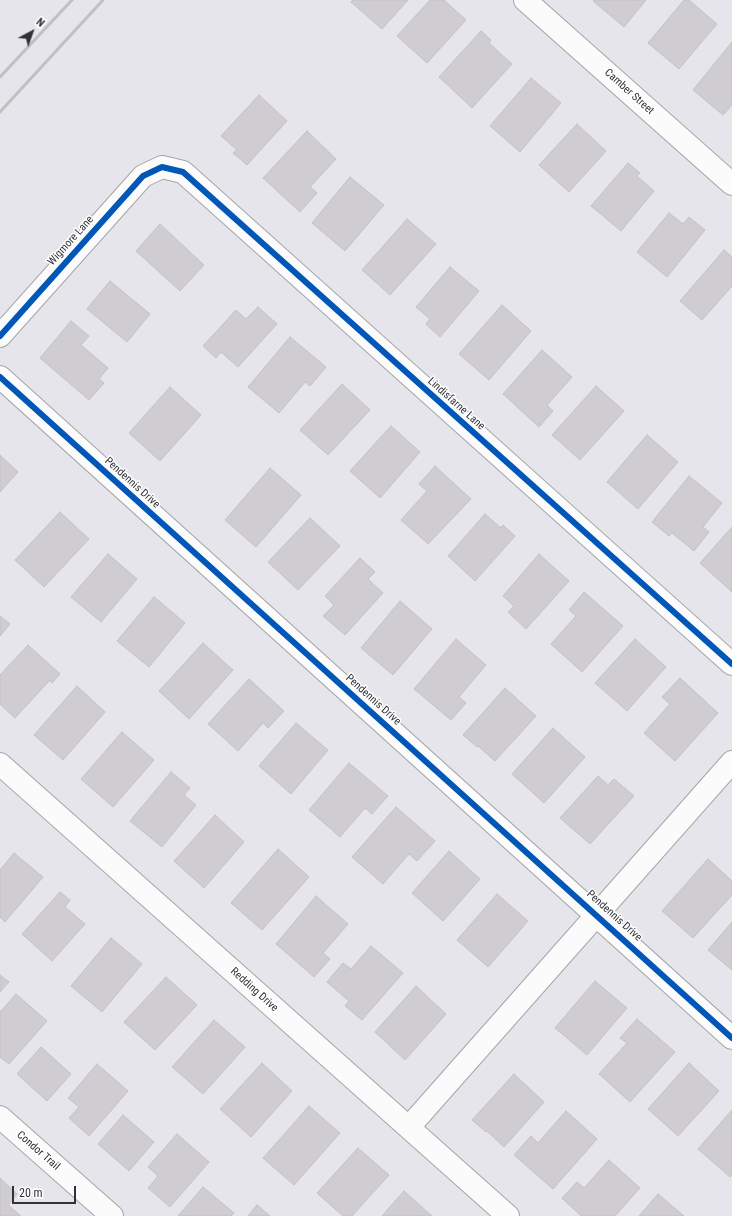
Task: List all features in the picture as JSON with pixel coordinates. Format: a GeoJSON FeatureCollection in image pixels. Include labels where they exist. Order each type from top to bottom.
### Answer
{"type":"FeatureCollection","features":[{"type":"Feature","properties":{"kind":"street","name":"Camber Street"},"geometry":{"type":"LineString","coordinates":[[525,0],[732,184]]}},
{"type":"Feature","properties":{"kind":"street","name":"Wigmore Lane"},"geometry":{"type":"LineString","coordinates":[[0,336],[143,176],[162,167]]}},
{"type":"Feature","properties":{"kind":"street","name":"Lindisfarne Lane"},"geometry":{"type":"LineString","coordinates":[[162,167],[183,172],[732,664]]}},
{"type":"Feature","properties":{"kind":"street","name":"Pendennis Drive"},"geometry":{"type":"LineString","coordinates":[[0,377],[732,1038]]}},
{"type":"Feature","properties":{"kind":"street"},"geometry":{"type":"LineString","coordinates":[[409,1127],[732,762]]}},
{"type":"Feature","properties":{"kind":"street","name":"Redding Drive"},"geometry":{"type":"LineString","coordinates":[[0,764],[508,1216]]}},
{"type":"Feature","properties":{"kind":"street","name":"Condor Trail"},"geometry":{"type":"LineString","coordinates":[[0,1117],[112,1216]]}},
{"type":"Feature","properties":{"kind":"building"},"geometry":{"type":"Polygon","coordinates":[[[353,0],[408,0],[382,29],[351,2],[353,0]]]}},
{"type":"Feature","properties":{"kind":"building"},"geometry":{"type":"Polygon","coordinates":[[[430,0],[444,0],[466,20],[427,63],[397,36],[430,0]]]}},
{"type":"Feature","properties":{"kind":"building"},"geometry":{"type":"Polygon","coordinates":[[[646,0],[624,27],[593,1],[646,0]]]}},
{"type":"Feature","properties":{"kind":"building"},"geometry":{"type":"Polygon","coordinates":[[[684,0],[689,0],[717,24],[679,69],[648,43],[684,0]]]}},
{"type":"Feature","properties":{"kind":"building"},"geometry":{"type":"Polygon","coordinates":[[[481,31],[491,40],[489,43],[512,64],[472,108],[439,77],[481,31]]]}},
{"type":"Feature","properties":{"kind":"building"},"geometry":{"type":"Polygon","coordinates":[[[732,42],[732,105],[723,115],[693,90],[732,42]]]}},
{"type":"Feature","properties":{"kind":"building"},"geometry":{"type":"Polygon","coordinates":[[[531,78],[561,103],[520,152],[490,126],[531,78]]]}},
{"type":"Feature","properties":{"kind":"building"},"geometry":{"type":"Polygon","coordinates":[[[259,95],[287,121],[247,165],[233,153],[237,150],[221,136],[259,95]]]}},
{"type":"Feature","properties":{"kind":"building"},"geometry":{"type":"Polygon","coordinates":[[[577,124],[606,151],[569,192],[539,165],[577,124]]]}},
{"type":"Feature","properties":{"kind":"building"},"geometry":{"type":"Polygon","coordinates":[[[307,131],[336,159],[310,187],[317,193],[300,212],[263,178],[307,131]]]}},
{"type":"Feature","properties":{"kind":"building"},"geometry":{"type":"Polygon","coordinates":[[[628,163],[640,173],[637,176],[654,191],[621,231],[591,206],[628,163]]]}},
{"type":"Feature","properties":{"kind":"building"},"geometry":{"type":"Polygon","coordinates":[[[350,177],[384,205],[345,251],[312,223],[350,177]]]}},
{"type":"Feature","properties":{"kind":"building"},"geometry":{"type":"Polygon","coordinates":[[[669,213],[683,224],[689,217],[705,230],[667,277],[637,252],[669,213]]]}},
{"type":"Feature","properties":{"kind":"building"},"geometry":{"type":"Polygon","coordinates":[[[407,219],[436,244],[390,295],[362,270],[407,219]]]}},
{"type":"Feature","properties":{"kind":"building"},"geometry":{"type":"Polygon","coordinates":[[[160,224],[204,265],[180,291],[136,251],[160,224]]]}},
{"type":"Feature","properties":{"kind":"building"},"geometry":{"type":"Polygon","coordinates":[[[724,250],[732,257],[732,286],[702,320],[680,301],[724,250]]]}},
{"type":"Feature","properties":{"kind":"building"},"geometry":{"type":"Polygon","coordinates":[[[450,267],[479,291],[440,337],[426,324],[430,319],[416,307],[450,267]]]}},
{"type":"Feature","properties":{"kind":"building"},"geometry":{"type":"Polygon","coordinates":[[[110,281],[150,314],[127,342],[87,309],[110,281]]]}},
{"type":"Feature","properties":{"kind":"building"},"geometry":{"type":"Polygon","coordinates":[[[502,305],[531,331],[489,380],[459,354],[502,305]]]}},
{"type":"Feature","properties":{"kind":"building"},"geometry":{"type":"Polygon","coordinates":[[[258,307],[277,324],[238,367],[221,352],[216,358],[203,346],[236,310],[246,319],[258,307]]]}},
{"type":"Feature","properties":{"kind":"building"},"geometry":{"type":"Polygon","coordinates":[[[71,321],[89,336],[81,345],[108,368],[99,379],[104,383],[89,400],[40,358],[71,321]]]}},
{"type":"Feature","properties":{"kind":"building"},"geometry":{"type":"Polygon","coordinates":[[[290,337],[326,367],[310,386],[305,382],[279,413],[248,387],[290,337]]]}},
{"type":"Feature","properties":{"kind":"building"},"geometry":{"type":"Polygon","coordinates":[[[542,350],[572,377],[547,405],[553,411],[539,427],[503,394],[542,350]]]}},
{"type":"Feature","properties":{"kind":"building"},"geometry":{"type":"Polygon","coordinates":[[[342,384],[370,410],[328,455],[300,430],[342,384]]]}},
{"type":"Feature","properties":{"kind":"building"},"geometry":{"type":"Polygon","coordinates":[[[596,386],[624,411],[580,460],[552,435],[596,386]]]}},
{"type":"Feature","properties":{"kind":"building"},"geometry":{"type":"Polygon","coordinates":[[[170,387],[201,415],[160,461],[129,433],[170,387]]]}},
{"type":"Feature","properties":{"kind":"building"},"geometry":{"type":"Polygon","coordinates":[[[391,426],[420,452],[380,498],[350,471],[391,426]]]}},
{"type":"Feature","properties":{"kind":"building"},"geometry":{"type":"Polygon","coordinates":[[[647,435],[678,462],[638,509],[607,482],[647,435]]]}},
{"type":"Feature","properties":{"kind":"building"},"geometry":{"type":"Polygon","coordinates":[[[0,455],[18,472],[0,492],[0,455]]]}},
{"type":"Feature","properties":{"kind":"building"},"geometry":{"type":"Polygon","coordinates":[[[435,466],[471,499],[428,544],[401,520],[427,491],[419,484],[435,466]]]}},
{"type":"Feature","properties":{"kind":"building"},"geometry":{"type":"Polygon","coordinates":[[[270,468],[301,495],[256,547],[225,520],[270,468]]]}},
{"type":"Feature","properties":{"kind":"building"},"geometry":{"type":"Polygon","coordinates":[[[689,476],[722,503],[703,527],[709,532],[694,551],[672,533],[669,536],[652,522],[689,476]]]}},
{"type":"Feature","properties":{"kind":"building"},"geometry":{"type":"Polygon","coordinates":[[[60,512],[89,539],[44,587],[15,560],[60,512]]]}},
{"type":"Feature","properties":{"kind":"building"},"geometry":{"type":"Polygon","coordinates":[[[485,514],[501,528],[503,525],[515,536],[475,581],[448,556],[485,514]]]}},
{"type":"Feature","properties":{"kind":"building"},"geometry":{"type":"Polygon","coordinates":[[[310,518],[340,546],[298,590],[268,562],[310,518]]]}},
{"type":"Feature","properties":{"kind":"building"},"geometry":{"type":"Polygon","coordinates":[[[732,527],[732,592],[700,563],[732,527]]]}},
{"type":"Feature","properties":{"kind":"building"},"geometry":{"type":"Polygon","coordinates":[[[108,554],[137,579],[101,622],[71,597],[108,554]]]}},
{"type":"Feature","properties":{"kind":"building"},"geometry":{"type":"Polygon","coordinates":[[[539,554],[569,581],[526,629],[508,612],[514,606],[503,596],[539,554]]]}},
{"type":"Feature","properties":{"kind":"building"},"geometry":{"type":"Polygon","coordinates":[[[360,558],[375,572],[368,579],[383,593],[345,635],[323,616],[334,605],[325,596],[360,558]]]}},
{"type":"Feature","properties":{"kind":"building"},"geometry":{"type":"Polygon","coordinates":[[[584,592],[623,626],[582,672],[551,644],[576,616],[569,610],[584,592]]]}},
{"type":"Feature","properties":{"kind":"building"},"geometry":{"type":"Polygon","coordinates":[[[154,597],[185,623],[149,667],[117,641],[154,597]]]}},
{"type":"Feature","properties":{"kind":"building"},"geometry":{"type":"Polygon","coordinates":[[[400,601],[432,629],[393,675],[361,648],[400,601]]]}},
{"type":"Feature","properties":{"kind":"building"},"geometry":{"type":"Polygon","coordinates":[[[0,616],[10,624],[0,636],[0,616]]]}},
{"type":"Feature","properties":{"kind":"building"},"geometry":{"type":"Polygon","coordinates":[[[456,639],[486,665],[459,697],[466,703],[451,720],[414,689],[456,639]]]}},
{"type":"Feature","properties":{"kind":"building"},"geometry":{"type":"Polygon","coordinates":[[[635,639],[666,667],[627,711],[595,683],[635,639]]]}},
{"type":"Feature","properties":{"kind":"building"},"geometry":{"type":"Polygon","coordinates":[[[203,643],[233,670],[189,719],[159,691],[203,643]]]}},
{"type":"Feature","properties":{"kind":"building"},"geometry":{"type":"Polygon","coordinates":[[[28,645],[60,674],[52,683],[50,680],[15,718],[0,704],[0,675],[28,645]]]}},
{"type":"Feature","properties":{"kind":"building"},"geometry":{"type":"Polygon","coordinates":[[[680,678],[718,713],[675,761],[644,733],[670,704],[662,697],[680,678]]]}},
{"type":"Feature","properties":{"kind":"building"},"geometry":{"type":"Polygon","coordinates":[[[249,679],[284,711],[268,728],[263,723],[238,751],[208,724],[249,679]]]}},
{"type":"Feature","properties":{"kind":"building"},"geometry":{"type":"Polygon","coordinates":[[[77,686],[105,712],[63,760],[34,735],[77,686]]]}},
{"type":"Feature","properties":{"kind":"building"},"geometry":{"type":"Polygon","coordinates":[[[505,688],[536,716],[495,761],[463,735],[505,688]]]}},
{"type":"Feature","properties":{"kind":"building"},"geometry":{"type":"Polygon","coordinates":[[[296,723],[328,750],[291,794],[259,766],[296,723]]]}},
{"type":"Feature","properties":{"kind":"building"},"geometry":{"type":"Polygon","coordinates":[[[553,728],[585,757],[544,803],[512,774],[553,728]]]}},
{"type":"Feature","properties":{"kind":"building"},"geometry":{"type":"Polygon","coordinates":[[[122,732],[154,760],[113,807],[81,779],[122,732]]]}},
{"type":"Feature","properties":{"kind":"building"},"geometry":{"type":"Polygon","coordinates":[[[349,763],[388,796],[372,814],[365,808],[340,837],[309,810],[349,763]]]}},
{"type":"Feature","properties":{"kind":"building"},"geometry":{"type":"Polygon","coordinates":[[[171,772],[190,788],[184,795],[196,805],[162,847],[130,821],[171,772]]]}},
{"type":"Feature","properties":{"kind":"building"},"geometry":{"type":"Polygon","coordinates":[[[598,776],[608,785],[614,779],[634,796],[590,844],[560,818],[598,776]]]}},
{"type":"Feature","properties":{"kind":"building"},"geometry":{"type":"Polygon","coordinates":[[[396,807],[435,841],[417,861],[409,854],[383,884],[352,857],[396,807]]]}},
{"type":"Feature","properties":{"kind":"building"},"geometry":{"type":"Polygon","coordinates":[[[215,815],[244,842],[204,888],[174,861],[215,815]]]}},
{"type":"Feature","properties":{"kind":"building"},"geometry":{"type":"Polygon","coordinates":[[[278,849],[309,877],[262,930],[231,903],[278,849]]]}},
{"type":"Feature","properties":{"kind":"building"},"geometry":{"type":"Polygon","coordinates":[[[449,851],[480,879],[443,921],[412,893],[449,851]]]}},
{"type":"Feature","properties":{"kind":"building"},"geometry":{"type":"Polygon","coordinates":[[[14,853],[43,877],[5,922],[0,917],[0,870],[14,853]]]}},
{"type":"Feature","properties":{"kind":"building"},"geometry":{"type":"Polygon","coordinates":[[[708,859],[732,881],[732,895],[693,938],[662,911],[708,859]]]}},
{"type":"Feature","properties":{"kind":"building"},"geometry":{"type":"Polygon","coordinates":[[[60,892],[70,900],[65,907],[85,924],[52,961],[22,934],[60,892]]]}},
{"type":"Feature","properties":{"kind":"building"},"geometry":{"type":"Polygon","coordinates":[[[497,894],[528,921],[488,967],[457,940],[497,894]]]}},
{"type":"Feature","properties":{"kind":"building"},"geometry":{"type":"Polygon","coordinates":[[[316,896],[348,924],[323,953],[330,959],[314,977],[276,944],[316,896]]]}},
{"type":"Feature","properties":{"kind":"building"},"geometry":{"type":"Polygon","coordinates":[[[732,922],[732,970],[708,950],[732,922]]]}},
{"type":"Feature","properties":{"kind":"building"},"geometry":{"type":"Polygon","coordinates":[[[111,938],[142,964],[102,1012],[71,986],[111,938]]]}},
{"type":"Feature","properties":{"kind":"building"},"geometry":{"type":"Polygon","coordinates":[[[371,946],[403,973],[362,1020],[345,1006],[349,1001],[327,982],[343,963],[351,969],[371,946]]]}},
{"type":"Feature","properties":{"kind":"building"},"geometry":{"type":"Polygon","coordinates":[[[0,975],[9,982],[0,992],[0,975]]]}},
{"type":"Feature","properties":{"kind":"building"},"geometry":{"type":"Polygon","coordinates":[[[166,977],[197,1005],[155,1050],[124,1022],[166,977]]]}},
{"type":"Feature","properties":{"kind":"building"},"geometry":{"type":"Polygon","coordinates":[[[595,981],[627,1008],[587,1055],[555,1028],[595,981]]]}},
{"type":"Feature","properties":{"kind":"building"},"geometry":{"type":"Polygon","coordinates":[[[416,986],[446,1014],[405,1060],[375,1032],[416,986]]]}},
{"type":"Feature","properties":{"kind":"building"},"geometry":{"type":"Polygon","coordinates":[[[16,994],[47,1021],[9,1064],[0,1057],[0,1012],[16,994]]]}},
{"type":"Feature","properties":{"kind":"building"},"geometry":{"type":"Polygon","coordinates":[[[637,1019],[675,1052],[630,1102],[599,1074],[627,1043],[620,1038],[637,1019]]]}},
{"type":"Feature","properties":{"kind":"building"},"geometry":{"type":"Polygon","coordinates":[[[214,1020],[245,1047],[203,1094],[172,1067],[214,1020]]]}},
{"type":"Feature","properties":{"kind":"building"},"geometry":{"type":"Polygon","coordinates":[[[41,1047],[71,1074],[47,1101],[17,1074],[41,1047]]]}},
{"type":"Feature","properties":{"kind":"building"},"geometry":{"type":"Polygon","coordinates":[[[262,1063],[292,1091],[251,1137],[220,1109],[262,1063]]]}},
{"type":"Feature","properties":{"kind":"building"},"geometry":{"type":"Polygon","coordinates":[[[689,1063],[719,1091],[678,1136],[648,1109],[689,1063]]]}},
{"type":"Feature","properties":{"kind":"building"},"geometry":{"type":"Polygon","coordinates":[[[97,1064],[128,1091],[89,1136],[69,1118],[79,1107],[68,1098],[97,1064]]]}},
{"type":"Feature","properties":{"kind":"building"},"geometry":{"type":"Polygon","coordinates":[[[514,1074],[544,1102],[504,1147],[487,1131],[486,1132],[472,1120],[514,1074]]]}},
{"type":"Feature","properties":{"kind":"building"},"geometry":{"type":"Polygon","coordinates":[[[309,1106],[340,1133],[294,1185],[263,1158],[309,1106]]]}},
{"type":"Feature","properties":{"kind":"building"},"geometry":{"type":"Polygon","coordinates":[[[732,1110],[732,1175],[730,1177],[698,1149],[732,1110]]]}},
{"type":"Feature","properties":{"kind":"building"},"geometry":{"type":"Polygon","coordinates":[[[566,1111],[597,1139],[553,1189],[514,1155],[531,1136],[538,1143],[566,1111]]]}},
{"type":"Feature","properties":{"kind":"building"},"geometry":{"type":"Polygon","coordinates":[[[123,1115],[154,1142],[129,1171],[98,1144],[123,1115]]]}},
{"type":"Feature","properties":{"kind":"building"},"geometry":{"type":"Polygon","coordinates":[[[177,1134],[209,1162],[170,1207],[148,1188],[158,1176],[148,1167],[177,1134]]]}},
{"type":"Feature","properties":{"kind":"building"},"geometry":{"type":"Polygon","coordinates":[[[358,1148],[389,1175],[352,1216],[343,1216],[317,1193],[358,1148]]]}},
{"type":"Feature","properties":{"kind":"building"},"geometry":{"type":"Polygon","coordinates":[[[609,1160],[640,1188],[615,1216],[581,1216],[562,1198],[577,1182],[584,1188],[609,1160]]]}},
{"type":"Feature","properties":{"kind":"building"},"geometry":{"type":"Polygon","coordinates":[[[0,1178],[17,1194],[8,1205],[21,1216],[0,1216],[0,1178]]]}},
{"type":"Feature","properties":{"kind":"building"},"geometry":{"type":"Polygon","coordinates":[[[203,1187],[234,1213],[231,1216],[178,1216],[203,1187]]]}},
{"type":"Feature","properties":{"kind":"building"},"geometry":{"type":"Polygon","coordinates":[[[404,1191],[432,1216],[382,1216],[404,1191]]]}},
{"type":"Feature","properties":{"kind":"building"},"geometry":{"type":"Polygon","coordinates":[[[658,1194],[684,1216],[639,1216],[658,1194]]]}},
{"type":"Feature","properties":{"kind":"building"},"geometry":{"type":"Polygon","coordinates":[[[257,1205],[270,1216],[248,1216],[257,1205]]]}},
{"type":"Feature","properties":{"kind":"railway"},"geometry":{"type":"LineString","coordinates":[[0,77],[72,0]]}},
{"type":"Feature","properties":{"kind":"railway"},"geometry":{"type":"LineString","coordinates":[[0,112],[103,0]]}},
{"type":"Feature","properties":{"kind":"cycle path"},"geometry":{"type":"LineString","coordinates":[[0,336],[143,176],[162,167],[183,172],[732,664]]}},
{"type":"Feature","properties":{"kind":"cycle path"},"geometry":{"type":"LineString","coordinates":[[0,377],[732,1038]]}}]}
